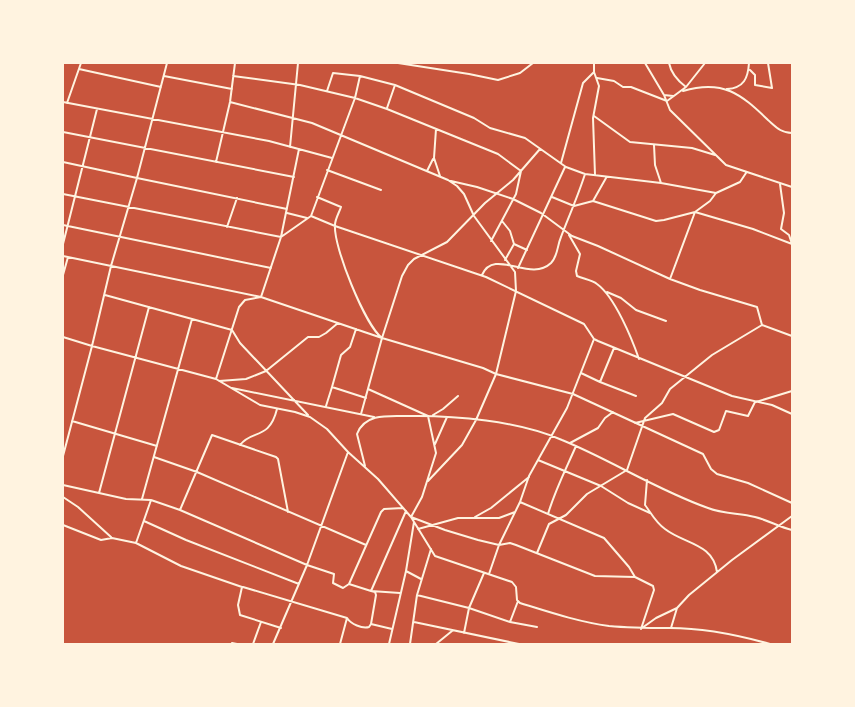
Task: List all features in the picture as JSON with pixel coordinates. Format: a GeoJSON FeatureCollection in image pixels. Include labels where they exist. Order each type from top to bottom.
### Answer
{"type":"FeatureCollection","features":[{"type":"Feature","properties":{"kind":"street"},"geometry":{"type":"LineString","coordinates":[[68,103],[81,63]]}},
{"type":"Feature","properties":{"kind":"street"},"geometry":{"type":"LineString","coordinates":[[63,456],[105,295],[111,266],[137,178],[167,63]]}},
{"type":"Feature","properties":{"kind":"street"},"geometry":{"type":"LineString","coordinates":[[216,162],[230,102],[235,63]]}},
{"type":"Feature","properties":{"kind":"street"},"geometry":{"type":"LineString","coordinates":[[290,147],[298,63]]}},
{"type":"Feature","properties":{"kind":"street"},"geometry":{"type":"LineString","coordinates":[[398,63],[498,80],[520,73],[533,63]]}},
{"type":"Feature","properties":{"kind":"street"},"geometry":{"type":"LineString","coordinates":[[594,63],[594,72],[599,86],[594,116],[595,175]]}},
{"type":"Feature","properties":{"kind":"street"},"geometry":{"type":"LineString","coordinates":[[645,63],[664,95],[670,110],[729,167],[792,187]]}},
{"type":"Feature","properties":{"kind":"street"},"geometry":{"type":"LineString","coordinates":[[669,63],[670,68],[677,80],[686,88]]}},
{"type":"Feature","properties":{"kind":"street"},"geometry":{"type":"LineString","coordinates":[[667,101],[686,88],[705,63]]}},
{"type":"Feature","properties":{"kind":"street"},"geometry":{"type":"LineString","coordinates":[[724,90],[738,87],[743,83],[750,70],[749,63]]}},
{"type":"Feature","properties":{"kind":"street"},"geometry":{"type":"LineString","coordinates":[[750,70],[755,75],[755,85],[772,88],[768,63]]}},
{"type":"Feature","properties":{"kind":"street"},"geometry":{"type":"LineString","coordinates":[[79,70],[161,87]]}},
{"type":"Feature","properties":{"kind":"street"},"geometry":{"type":"LineString","coordinates":[[561,163],[583,83],[594,72]]}},
{"type":"Feature","properties":{"kind":"street"},"geometry":{"type":"LineString","coordinates":[[327,91],[333,73],[360,76],[395,85],[474,118],[490,128],[525,138],[566,167],[585,174],[606,178],[661,183],[716,192],[736,185],[746,173]]}},
{"type":"Feature","properties":{"kind":"street"},"geometry":{"type":"LineString","coordinates":[[164,76],[232,89]]}},
{"type":"Feature","properties":{"kind":"street"},"geometry":{"type":"LineString","coordinates":[[233,76],[296,84],[355,98],[387,109],[498,154],[521,171]]}},
{"type":"Feature","properties":{"kind":"street"},"geometry":{"type":"LineString","coordinates":[[63,194],[281,237],[311,216],[355,98],[360,76]]}},
{"type":"Feature","properties":{"kind":"street"},"geometry":{"type":"LineString","coordinates":[[597,78],[614,81],[623,87],[631,87],[667,101]]}},
{"type":"Feature","properties":{"kind":"street"},"geometry":{"type":"LineString","coordinates":[[387,109],[395,85]]}},
{"type":"Feature","properties":{"kind":"street"},"geometry":{"type":"LineString","coordinates":[[681,92],[700,87],[724,90],[739,94],[778,129],[786,133],[792,133]]}},
{"type":"Feature","properties":{"kind":"street"},"geometry":{"type":"LineString","coordinates":[[664,95],[674,96]]}},
{"type":"Feature","properties":{"kind":"street"},"geometry":{"type":"LineString","coordinates":[[63,102],[223,132],[300,149],[332,158]]}},
{"type":"Feature","properties":{"kind":"street"},"geometry":{"type":"LineString","coordinates":[[230,102],[312,123],[448,180],[514,200],[544,216],[563,231],[670,279],[757,307],[762,325]]}},
{"type":"Feature","properties":{"kind":"street"},"geometry":{"type":"LineString","coordinates":[[63,244],[84,166],[97,109]]}},
{"type":"Feature","properties":{"kind":"street"},"geometry":{"type":"LineString","coordinates":[[594,116],[626,140],[634,143],[692,148],[716,156]]}},
{"type":"Feature","properties":{"kind":"street"},"geometry":{"type":"LineString","coordinates":[[436,129],[434,158],[441,177]]}},
{"type":"Feature","properties":{"kind":"street"},"geometry":{"type":"LineString","coordinates":[[63,132],[294,177]]}},
{"type":"Feature","properties":{"kind":"street"},"geometry":{"type":"LineString","coordinates":[[654,145],[655,165],[661,183]]}},
{"type":"Feature","properties":{"kind":"street"},"geometry":{"type":"LineString","coordinates":[[261,297],[281,237],[300,149]]}},
{"type":"Feature","properties":{"kind":"street"},"geometry":{"type":"LineString","coordinates":[[362,414],[382,338],[402,276],[408,265],[422,255],[447,242],[490,199],[498,194],[521,171],[540,149]]}},
{"type":"Feature","properties":{"kind":"street"},"geometry":{"type":"LineString","coordinates":[[427,171],[434,158]]}},
{"type":"Feature","properties":{"kind":"street"},"geometry":{"type":"LineString","coordinates":[[63,162],[287,209]]}},
{"type":"Feature","properties":{"kind":"street"},"geometry":{"type":"LineString","coordinates":[[518,268],[528,250],[566,167]]}},
{"type":"Feature","properties":{"kind":"street"},"geometry":{"type":"LineString","coordinates":[[327,170],[381,190]]}},
{"type":"Feature","properties":{"kind":"street"},"geometry":{"type":"LineString","coordinates":[[491,241],[514,200],[521,171]]}},
{"type":"Feature","properties":{"kind":"street"},"geometry":{"type":"LineString","coordinates":[[482,275],[488,266],[497,263],[535,270],[550,263],[557,252],[563,231],[574,206],[585,174]]}},
{"type":"Feature","properties":{"kind":"street"},"geometry":{"type":"LineString","coordinates":[[594,201],[606,178]]}},
{"type":"Feature","properties":{"kind":"street"},"geometry":{"type":"LineString","coordinates":[[428,481],[462,445],[476,420],[496,374],[516,291],[516,276],[511,266],[505,260],[474,216],[464,194],[457,186],[448,180]]}},
{"type":"Feature","properties":{"kind":"street"},"geometry":{"type":"LineString","coordinates":[[780,183],[784,212],[782,229],[789,235],[792,244]]}},
{"type":"Feature","properties":{"kind":"street"},"geometry":{"type":"LineString","coordinates":[[552,197],[574,206],[594,201],[656,221],[695,212],[710,201],[716,192]]}},
{"type":"Feature","properties":{"kind":"street"},"geometry":{"type":"LineString","coordinates":[[317,197],[341,207],[335,226],[346,273],[372,328],[382,338]]}},
{"type":"Feature","properties":{"kind":"street"},"geometry":{"type":"LineString","coordinates":[[227,227],[237,198]]}},
{"type":"Feature","properties":{"kind":"street"},"geometry":{"type":"LineString","coordinates":[[695,212],[753,229],[792,244]]}},
{"type":"Feature","properties":{"kind":"street"},"geometry":{"type":"LineString","coordinates":[[670,279],[695,212]]}},
{"type":"Feature","properties":{"kind":"street"},"geometry":{"type":"LineString","coordinates":[[286,213],[307,218]]}},
{"type":"Feature","properties":{"kind":"street"},"geometry":{"type":"LineString","coordinates":[[311,216],[335,226],[482,275],[584,324],[594,339],[614,348],[732,396],[784,408],[792,414]]}},
{"type":"Feature","properties":{"kind":"street"},"geometry":{"type":"LineString","coordinates":[[502,222],[510,231],[514,244],[505,260]]}},
{"type":"Feature","properties":{"kind":"street"},"geometry":{"type":"LineString","coordinates":[[63,226],[271,268]]}},
{"type":"Feature","properties":{"kind":"street"},"geometry":{"type":"LineString","coordinates":[[569,234],[580,254],[576,271],[578,276],[597,284],[606,292],[621,298],[636,310],[666,321]]}},
{"type":"Feature","properties":{"kind":"street"},"geometry":{"type":"LineString","coordinates":[[514,244],[528,250]]}},
{"type":"Feature","properties":{"kind":"street"},"geometry":{"type":"LineString","coordinates":[[63,256],[261,297],[382,338],[475,365],[496,374],[573,394],[703,454],[711,469],[717,474],[748,483],[792,503]]}},
{"type":"Feature","properties":{"kind":"street"},"geometry":{"type":"LineString","coordinates":[[63,275],[68,257]]}},
{"type":"Feature","properties":{"kind":"street"},"geometry":{"type":"LineString","coordinates":[[606,292],[634,345],[639,359]]}},
{"type":"Feature","properties":{"kind":"street"},"geometry":{"type":"LineString","coordinates":[[105,295],[232,330],[240,343],[291,399],[310,417],[327,429],[348,452],[365,466],[406,511],[436,556],[440,559],[489,574],[514,584],[516,587],[518,601],[510,622]]}},
{"type":"Feature","properties":{"kind":"street"},"geometry":{"type":"LineString","coordinates":[[217,380],[242,303],[246,300],[261,297]]}},
{"type":"Feature","properties":{"kind":"street"},"geometry":{"type":"LineString","coordinates":[[99,493],[149,307]]}},
{"type":"Feature","properties":{"kind":"street"},"geometry":{"type":"LineString","coordinates":[[142,499],[192,319]]}},
{"type":"Feature","properties":{"kind":"street"},"geometry":{"type":"LineString","coordinates":[[217,380],[246,379],[266,372],[308,338],[323,335],[338,323]]}},
{"type":"Feature","properties":{"kind":"street"},"geometry":{"type":"LineString","coordinates":[[762,325],[792,336]]}},
{"type":"Feature","properties":{"kind":"street"},"geometry":{"type":"LineString","coordinates":[[537,553],[549,524],[560,518],[587,494],[627,470],[644,420],[649,412],[659,406],[670,389],[712,354],[762,325]]}},
{"type":"Feature","properties":{"kind":"street"},"geometry":{"type":"LineString","coordinates":[[326,406],[341,355],[350,347],[356,329]]}},
{"type":"Feature","properties":{"kind":"street"},"geometry":{"type":"LineString","coordinates":[[63,337],[217,380],[260,405],[295,412],[310,417]]}},
{"type":"Feature","properties":{"kind":"street"},"geometry":{"type":"LineString","coordinates":[[489,574],[499,545],[520,502],[529,476],[573,394],[594,339]]}},
{"type":"Feature","properties":{"kind":"street"},"geometry":{"type":"LineString","coordinates":[[600,382],[614,348]]}},
{"type":"Feature","properties":{"kind":"street"},"geometry":{"type":"LineString","coordinates":[[581,373],[636,396]]}},
{"type":"Feature","properties":{"kind":"street"},"geometry":{"type":"LineString","coordinates":[[229,387],[376,417],[447,417],[476,420],[538,431],[570,443],[710,509],[728,514],[754,516],[779,527],[792,530]]}},
{"type":"Feature","properties":{"kind":"street"},"geometry":{"type":"LineString","coordinates":[[332,387],[366,398]]}},
{"type":"Feature","properties":{"kind":"street"},"geometry":{"type":"LineString","coordinates":[[368,389],[428,416]]}},
{"type":"Feature","properties":{"kind":"street"},"geometry":{"type":"LineString","coordinates":[[634,423],[673,414],[714,432],[719,430],[726,411],[748,416],[755,402],[792,391]]}},
{"type":"Feature","properties":{"kind":"street"},"geometry":{"type":"LineString","coordinates":[[432,416],[443,410],[458,396]]}},
{"type":"Feature","properties":{"kind":"street"},"geometry":{"type":"LineString","coordinates":[[240,445],[247,438],[262,433],[275,417],[277,409]]}},
{"type":"Feature","properties":{"kind":"street"},"geometry":{"type":"LineString","coordinates":[[570,443],[598,428],[605,418],[613,412]]}},
{"type":"Feature","properties":{"kind":"street"},"geometry":{"type":"LineString","coordinates":[[411,517],[422,498],[434,462],[435,445],[428,416]]}},
{"type":"Feature","properties":{"kind":"street"},"geometry":{"type":"LineString","coordinates":[[365,466],[357,434],[364,422],[376,417]]}},
{"type":"Feature","properties":{"kind":"street"},"geometry":{"type":"LineString","coordinates":[[435,445],[447,417]]}},
{"type":"Feature","properties":{"kind":"street"},"geometry":{"type":"LineString","coordinates":[[72,421],[157,446]]}},
{"type":"Feature","properties":{"kind":"street"},"geometry":{"type":"LineString","coordinates":[[180,510],[212,436],[217,436],[278,459],[288,512]]}},
{"type":"Feature","properties":{"kind":"street"},"geometry":{"type":"LineString","coordinates":[[548,514],[561,477],[566,470],[576,446]]}},
{"type":"Feature","properties":{"kind":"street"},"geometry":{"type":"LineString","coordinates":[[273,644],[322,527],[348,452]]}},
{"type":"Feature","properties":{"kind":"street"},"geometry":{"type":"LineString","coordinates":[[154,457],[196,472],[366,545]]}},
{"type":"Feature","properties":{"kind":"street"},"geometry":{"type":"LineString","coordinates":[[538,460],[566,470],[612,491],[628,503],[651,513]]}},
{"type":"Feature","properties":{"kind":"street"},"geometry":{"type":"LineString","coordinates":[[474,517],[491,508],[529,476]]}},
{"type":"Feature","properties":{"kind":"street"},"geometry":{"type":"LineString","coordinates":[[647,480],[645,501],[651,513],[664,529],[697,545],[712,556],[717,572]]}},
{"type":"Feature","properties":{"kind":"street"},"geometry":{"type":"LineString","coordinates":[[63,485],[126,499],[151,500],[180,510],[307,565],[334,574],[333,583],[343,588],[349,584],[381,512],[384,509],[403,508]]}},
{"type":"Feature","properties":{"kind":"street"},"geometry":{"type":"LineString","coordinates":[[63,497],[78,507],[112,538]]}},
{"type":"Feature","properties":{"kind":"street"},"geometry":{"type":"LineString","coordinates":[[136,543],[151,500]]}},
{"type":"Feature","properties":{"kind":"street"},"geometry":{"type":"LineString","coordinates":[[520,502],[604,538],[629,567],[635,577]]}},
{"type":"Feature","properties":{"kind":"street"},"geometry":{"type":"LineString","coordinates":[[371,591],[406,511]]}},
{"type":"Feature","properties":{"kind":"street"},"geometry":{"type":"LineString","coordinates":[[418,528],[458,518],[499,518],[516,511]]}},
{"type":"Feature","properties":{"kind":"street"},"geometry":{"type":"LineString","coordinates":[[641,629],[656,618],[677,608],[689,595],[732,560],[792,516]]}},
{"type":"Feature","properties":{"kind":"street"},"geometry":{"type":"LineString","coordinates":[[411,517],[478,540],[499,545],[510,543],[595,576],[635,577],[653,586],[654,590],[641,629]]}},
{"type":"Feature","properties":{"kind":"street"},"geometry":{"type":"LineString","coordinates":[[144,521],[186,540],[299,584]]}},
{"type":"Feature","properties":{"kind":"street"},"geometry":{"type":"LineString","coordinates":[[388,644],[406,570],[414,522]]}},
{"type":"Feature","properties":{"kind":"street"},"geometry":{"type":"LineString","coordinates":[[63,525],[101,540],[112,538],[136,543],[181,566],[242,587],[346,618],[350,622],[365,628],[370,627],[376,595],[375,592],[349,584]]}},
{"type":"Feature","properties":{"kind":"street"},"geometry":{"type":"LineString","coordinates":[[410,644],[417,595],[431,549]]}},
{"type":"Feature","properties":{"kind":"street"},"geometry":{"type":"LineString","coordinates":[[406,570],[421,579]]}},
{"type":"Feature","properties":{"kind":"street"},"geometry":{"type":"LineString","coordinates":[[464,633],[469,608],[484,573]]}},
{"type":"Feature","properties":{"kind":"street"},"geometry":{"type":"LineString","coordinates":[[242,587],[239,597],[238,612],[240,615],[281,628]]}},
{"type":"Feature","properties":{"kind":"street"},"geometry":{"type":"LineString","coordinates":[[371,591],[400,593]]}},
{"type":"Feature","properties":{"kind":"street"},"geometry":{"type":"LineString","coordinates":[[417,595],[469,608],[510,622],[536,627]]}},
{"type":"Feature","properties":{"kind":"street"},"geometry":{"type":"LineString","coordinates":[[518,601],[575,619],[608,626],[641,629],[671,628],[722,632],[770,644]]}},
{"type":"Feature","properties":{"kind":"street"},"geometry":{"type":"LineString","coordinates":[[671,628],[677,608]]}},
{"type":"Feature","properties":{"kind":"street"},"geometry":{"type":"LineString","coordinates":[[340,644],[346,618]]}},
{"type":"Feature","properties":{"kind":"street"},"geometry":{"type":"LineString","coordinates":[[253,644],[261,622]]}},
{"type":"Feature","properties":{"kind":"street"},"geometry":{"type":"LineString","coordinates":[[414,622],[519,644]]}},
{"type":"Feature","properties":{"kind":"street"},"geometry":{"type":"LineString","coordinates":[[371,624],[392,629]]}},
{"type":"Feature","properties":{"kind":"street"},"geometry":{"type":"LineString","coordinates":[[436,644],[453,631]]}},
{"type":"Feature","properties":{"kind":"street"},"geometry":{"type":"LineString","coordinates":[[232,643],[237,644]]}}]}
